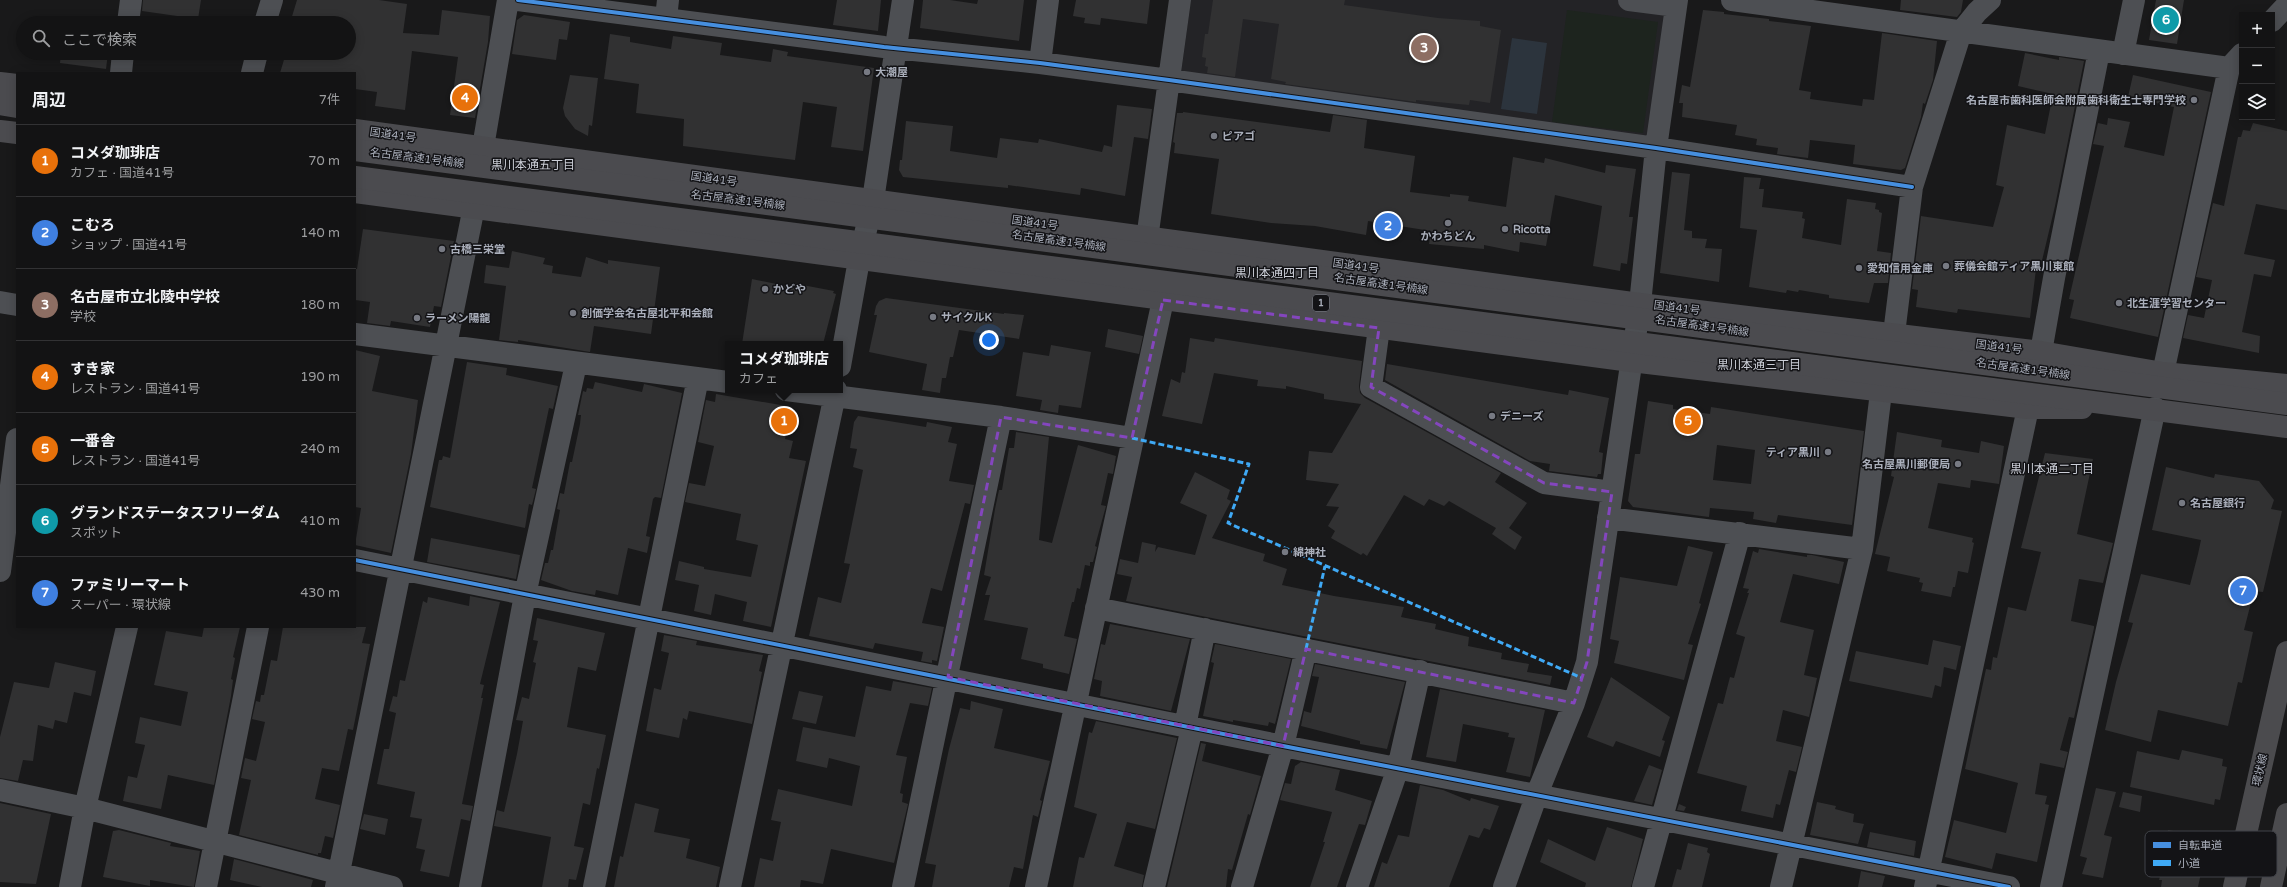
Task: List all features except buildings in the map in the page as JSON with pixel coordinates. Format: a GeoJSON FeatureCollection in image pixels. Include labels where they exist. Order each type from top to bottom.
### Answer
{"type":"FeatureCollection","features":[{"type":"Feature","properties":{"kind":"highway"},"geometry":{"type":"LineString","coordinates":[[0,83],[16,85]]}},
{"type":"Feature","properties":{"kind":"highway"},"geometry":{"type":"LineString","coordinates":[[0,104],[16,107]]}},
{"type":"Feature","properties":{"kind":"highway","name":"国道41号"},"geometry":{"type":"LineString","coordinates":[[356,130],[1640,304],[2041,352],[2163,373],[2286,400]]}},
{"type":"Feature","properties":{"kind":"highway"},"geometry":{"type":"LineString","coordinates":[[0,131],[16,133]]}},
{"type":"Feature","properties":{"kind":"highway"},"geometry":{"type":"LineString","coordinates":[[0,146],[16,148]]}},
{"type":"Feature","properties":{"kind":"highway","name":"名古屋高速1号楠線"},"geometry":{"type":"LineString","coordinates":[[356,150],[2286,400]]}},
{"type":"Feature","properties":{"kind":"highway","name":"1"},"geometry":{"type":"LineString","coordinates":[[356,177],[2287,427]]}},
{"type":"Feature","properties":{"kind":"highway"},"geometry":{"type":"LineString","coordinates":[[356,192],[859,260],[1631,361],[1881,392],[2028,408],[2155,408],[2287,432]]}},
{"type":"Feature","properties":{"kind":"main road","name":"環状線"},"geometry":{"type":"LineString","coordinates":[[2247,831],[2287,652]]}},
{"type":"Feature","properties":{"kind":"main road"},"geometry":{"type":"LineString","coordinates":[[2277,860],[2287,814]]}},
{"type":"Feature","properties":{"kind":"main road","name":"環状線"},"geometry":{"type":"LineString","coordinates":[[2234,887],[2236,877]]}},
{"type":"Feature","properties":{"kind":"main road"},"geometry":{"type":"LineString","coordinates":[[2271,887],[2273,877]]}},
{"type":"Feature","properties":{"kind":"street"},"geometry":{"type":"LineString","coordinates":[[129,16],[131,0]]}},
{"type":"Feature","properties":{"kind":"street"},"geometry":{"type":"LineString","coordinates":[[267,16],[272,0]]}},
{"type":"Feature","properties":{"kind":"street"},"geometry":{"type":"LineString","coordinates":[[483,147],[508,0]]}},
{"type":"Feature","properties":{"kind":"street"},"geometry":{"type":"LineString","coordinates":[[518,0],[667,9],[897,47],[1040,63],[1169,80],[1656,148],[1912,187]]}},
{"type":"Feature","properties":{"kind":"street"},"geometry":{"type":"LineString","coordinates":[[843,349],[859,260],[874,200],[903,0]]}},
{"type":"Feature","properties":{"kind":"street"},"geometry":{"type":"LineString","coordinates":[[1040,63],[1048,0]]}},
{"type":"Feature","properties":{"kind":"street"},"geometry":{"type":"LineString","coordinates":[[1147,238],[1180,0]]}},
{"type":"Feature","properties":{"kind":"street"},"geometry":{"type":"LineString","coordinates":[[1504,887],[1537,794],[1574,703],[1587,662],[1640,304],[1656,148],[1676,3],[1629,0]]}},
{"type":"Feature","properties":{"kind":"street"},"geometry":{"type":"LineString","coordinates":[[1732,0],[1820,6],[1961,32],[2123,54],[2235,61],[2163,373]]}},
{"type":"Feature","properties":{"kind":"street"},"geometry":{"type":"LineString","coordinates":[[1894,334],[1912,187],[1961,32],[1977,12],[1990,0]]}},
{"type":"Feature","properties":{"kind":"street"},"geometry":{"type":"LineString","coordinates":[[2123,54],[2134,0]]}},
{"type":"Feature","properties":{"kind":"street"},"geometry":{"type":"LineString","coordinates":[[2275,18],[2287,5]]}},
{"type":"Feature","properties":{"kind":"street"},"geometry":{"type":"LineString","coordinates":[[2041,352],[2054,278],[2099,51]]}},
{"type":"Feature","properties":{"kind":"street"},"geometry":{"type":"LineString","coordinates":[[121,72],[122,60]]}},
{"type":"Feature","properties":{"kind":"street"},"geometry":{"type":"LineString","coordinates":[[252,72],[255,60]]}},
{"type":"Feature","properties":{"kind":"street"},"geometry":{"type":"LineString","coordinates":[[338,880],[474,207]]}},
{"type":"Feature","properties":{"kind":"street"},"geometry":{"type":"LineString","coordinates":[[1036,887],[1074,704],[1163,300]]}},
{"type":"Feature","properties":{"kind":"street"},"geometry":{"type":"LineString","coordinates":[[0,302],[16,305]]}},
{"type":"Feature","properties":{"kind":"street"},"geometry":{"type":"LineString","coordinates":[[1379,328],[1371,387],[1544,483],[1612,492]]}},
{"type":"Feature","properties":{"kind":"street"},"geometry":{"type":"LineString","coordinates":[[356,334],[576,364],[725,382]]}},
{"type":"Feature","properties":{"kind":"street"},"geometry":{"type":"LineString","coordinates":[[470,887],[525,595],[576,364]]}},
{"type":"Feature","properties":{"kind":"street"},"geometry":{"type":"LineString","coordinates":[[594,887],[698,378]]}},
{"type":"Feature","properties":{"kind":"street"},"geometry":{"type":"LineString","coordinates":[[1781,887],[1862,549],[1881,392]]}},
{"type":"Feature","properties":{"kind":"street"},"geometry":{"type":"LineString","coordinates":[[730,887],[835,393],[1132,438]]}},
{"type":"Feature","properties":{"kind":"street"},"geometry":{"type":"LineString","coordinates":[[1926,879],[2028,408]]}},
{"type":"Feature","properties":{"kind":"street"},"geometry":{"type":"LineString","coordinates":[[2051,887],[2155,408]]}},
{"type":"Feature","properties":{"kind":"street"},"geometry":{"type":"LineString","coordinates":[[903,887],[1001,417]]}},
{"type":"Feature","properties":{"kind":"street"},"geometry":{"type":"LineString","coordinates":[[0,571],[16,447]]}},
{"type":"Feature","properties":{"kind":"street"},"geometry":{"type":"LineString","coordinates":[[1608,518],[1862,549]]}},
{"type":"Feature","properties":{"kind":"street"},"geometry":{"type":"LineString","coordinates":[[1643,887],[1740,533]]}},
{"type":"Feature","properties":{"kind":"street"},"geometry":{"type":"LineString","coordinates":[[356,560],[401,571],[648,620],[948,677],[1283,746],[1663,818],[1791,846],[1926,879],[2009,887]]}},
{"type":"Feature","properties":{"kind":"street"},"geometry":{"type":"LineString","coordinates":[[1096,608],[1420,671],[1574,703]]}},
{"type":"Feature","properties":{"kind":"street"},"geometry":{"type":"LineString","coordinates":[[70,887],[85,808],[126,628]]}},
{"type":"Feature","properties":{"kind":"street"},"geometry":{"type":"LineString","coordinates":[[206,887],[258,628]]}},
{"type":"Feature","properties":{"kind":"street"},"geometry":{"type":"LineString","coordinates":[[1154,887],[1188,727],[1205,629]]}},
{"type":"Feature","properties":{"kind":"street"},"geometry":{"type":"LineString","coordinates":[[1242,887],[1283,746],[1306,649]]}},
{"type":"Feature","properties":{"kind":"street"},"geometry":{"type":"LineString","coordinates":[[1358,887],[1398,768],[1420,671]]}},
{"type":"Feature","properties":{"kind":"street"},"geometry":{"type":"LineString","coordinates":[[0,790],[85,808],[215,842],[338,880],[392,887]]}},
{"type":"Feature","properties":{"kind":"highlighted area"},"geometry":{"type":"Polygon","coordinates":[[[1163,300],[1379,328],[1371,387],[1544,483],[1612,492],[1587,662],[1574,703],[1306,649],[1283,746],[948,677],[1001,417],[1132,438],[1163,300]]]}},
{"type":"Feature","properties":{"kind":"shaded area"},"geometry":{"type":"Polygon","coordinates":[[[1191,0],[1669,0],[1652,133],[1644,137],[1181,74],[1191,0]]]}},
{"type":"Feature","properties":{"kind":"shaded area"},"geometry":{"type":"Polygon","coordinates":[[[1567,10],[1658,22],[1643,133],[1552,122],[1567,10]]]}},
{"type":"Feature","properties":{"kind":"shaded area"},"geometry":{"type":"Polygon","coordinates":[[[1512,38],[1547,43],[1537,114],[1501,109],[1512,38]]]}},
{"type":"Feature","properties":{"kind":"marked path"},"geometry":{"type":"LineString","coordinates":[[1132,438],[1249,464],[1228,523],[1582,678]]}},
{"type":"Feature","properties":{"kind":"marked path"},"geometry":{"type":"LineString","coordinates":[[1306,649],[1325,566]]}},
{"type":"Feature","properties":{"kind":"cycle path"},"geometry":{"type":"LineString","coordinates":[[518,0],[884,47],[1040,63],[1169,80],[1656,148],[1912,187]]}},
{"type":"Feature","properties":{"kind":"cycle path"},"geometry":{"type":"LineString","coordinates":[[356,560],[1283,746],[2009,887]]}},
{"type":"Feature","properties":{"kind":"place","name":"グランドステータスフリーダム"},"geometry":{"type":"Point","coordinates":[2166,20]}},
{"type":"Feature","properties":{"kind":"place","name":"名古屋市立北陵中学校"},"geometry":{"type":"Point","coordinates":[1424,48]}},
{"type":"Feature","properties":{"kind":"place","name":"大潮屋"},"geometry":{"type":"Point","coordinates":[867,72]}},
{"type":"Feature","properties":{"kind":"place","name":"すき家"},"geometry":{"type":"Point","coordinates":[465,98]}},
{"type":"Feature","properties":{"kind":"place","name":"名古屋市歯科医師会附属歯科衛生士専門学校"},"geometry":{"type":"Point","coordinates":[2194,100]}},
{"type":"Feature","properties":{"kind":"place","name":"ピアゴ"},"geometry":{"type":"Point","coordinates":[1214,136]}},
{"type":"Feature","properties":{"kind":"place","name":"かわちどん"},"geometry":{"type":"Point","coordinates":[1448,223]}},
{"type":"Feature","properties":{"kind":"place","name":"こむろ"},"geometry":{"type":"Point","coordinates":[1388,226]}},
{"type":"Feature","properties":{"kind":"place","name":"Ricotta"},"geometry":{"type":"Point","coordinates":[1505,229]}},
{"type":"Feature","properties":{"kind":"place","name":"古橋三栄堂"},"geometry":{"type":"Point","coordinates":[442,249]}},
{"type":"Feature","properties":{"kind":"place","name":"葬儀会館ティア黒川東館"},"geometry":{"type":"Point","coordinates":[1946,266]}},
{"type":"Feature","properties":{"kind":"place","name":"愛知信用金庫"},"geometry":{"type":"Point","coordinates":[1859,268]}},
{"type":"Feature","properties":{"kind":"place","name":"かどや"},"geometry":{"type":"Point","coordinates":[765,289]}},
{"type":"Feature","properties":{"kind":"place","name":"北生涯学習センター"},"geometry":{"type":"Point","coordinates":[2119,303]}},
{"type":"Feature","properties":{"kind":"place","name":"創価学会名古屋北平和会館"},"geometry":{"type":"Point","coordinates":[573,313]}},
{"type":"Feature","properties":{"kind":"place","name":"サイクルK"},"geometry":{"type":"Point","coordinates":[933,317]}},
{"type":"Feature","properties":{"kind":"place","name":"ラーメン陽龍"},"geometry":{"type":"Point","coordinates":[417,318]}},
{"type":"Feature","properties":{"kind":"place","name":"デニーズ"},"geometry":{"type":"Point","coordinates":[1492,416]}},
{"type":"Feature","properties":{"kind":"place","name":"コメダ珈琲店"},"geometry":{"type":"Point","coordinates":[784,421]}},
{"type":"Feature","properties":{"kind":"place","name":"一番舎"},"geometry":{"type":"Point","coordinates":[1688,421]}},
{"type":"Feature","properties":{"kind":"place","name":"ティア黒川"},"geometry":{"type":"Point","coordinates":[1828,452]}},
{"type":"Feature","properties":{"kind":"place","name":"名古屋黒川郵便局"},"geometry":{"type":"Point","coordinates":[1958,464]}},
{"type":"Feature","properties":{"kind":"place","name":"名古屋銀行"},"geometry":{"type":"Point","coordinates":[2182,503]}},
{"type":"Feature","properties":{"kind":"place","name":"綿神社"},"geometry":{"type":"Point","coordinates":[1285,552]}},
{"type":"Feature","properties":{"kind":"place","name":"ファミリーマート"},"geometry":{"type":"Point","coordinates":[2243,591]}},
{"type":"Feature","properties":{"kind":"district","name":"黒川本通五丁目"},"geometry":{"type":"Point","coordinates":[533,165]}},
{"type":"Feature","properties":{"kind":"district","name":"黒川本通四丁目"},"geometry":{"type":"Point","coordinates":[1277,273]}},
{"type":"Feature","properties":{"kind":"district","name":"黒川本通三丁目"},"geometry":{"type":"Point","coordinates":[1759,365]}},
{"type":"Feature","properties":{"kind":"district","name":"黒川本通二丁目"},"geometry":{"type":"Point","coordinates":[2052,469]}}]}
